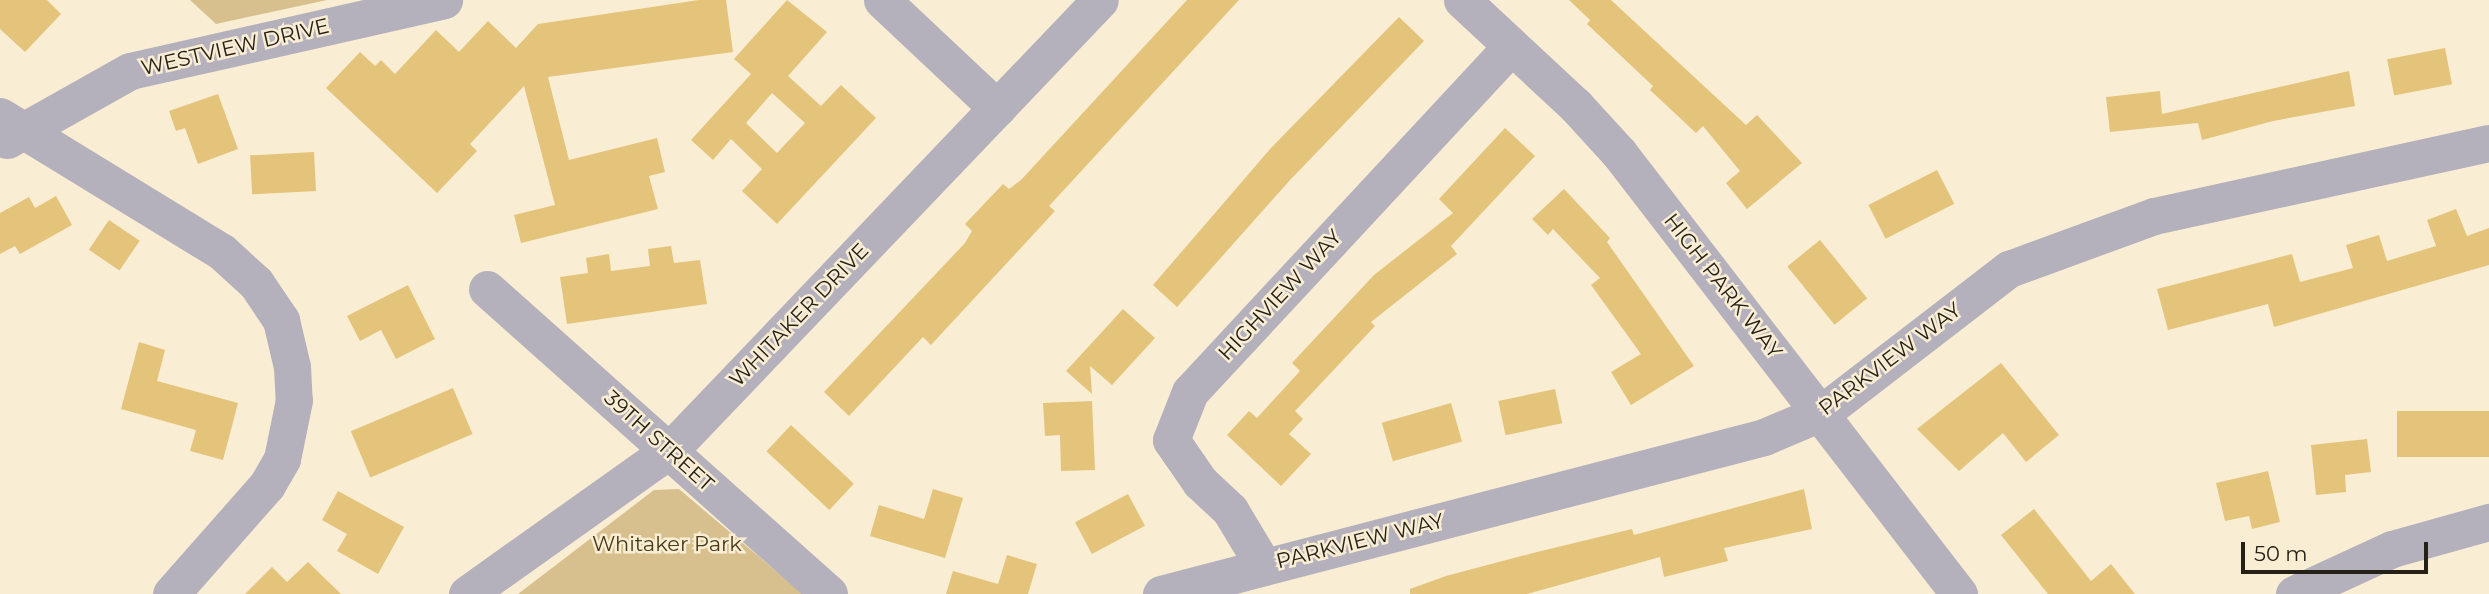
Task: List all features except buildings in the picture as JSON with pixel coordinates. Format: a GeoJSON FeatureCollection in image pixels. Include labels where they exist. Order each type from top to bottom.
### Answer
{"type":"FeatureCollection","features":[{"type":"Feature","properties":{"kind":"street","name":"WESTVIEW DRIVE"},"geometry":{"type":"LineString","coordinates":[[8,130],[130,71],[443,0]]}},
{"type":"Feature","properties":{"kind":"street"},"geometry":{"type":"LineString","coordinates":[[882,0],[997,108]]}},
{"type":"Feature","properties":{"kind":"street","name":"WHITAKER DRIVE"},"geometry":{"type":"LineString","coordinates":[[467,594],[670,450],[1100,0]]}},
{"type":"Feature","properties":{"kind":"street","name":"HIGH PARK WAY"},"geometry":{"type":"LineString","coordinates":[[1462,0],[1576,106],[1619,153],[1823,412],[1959,594]]}},
{"type":"Feature","properties":{"kind":"street","name":"HIGHVIEW WAY"},"geometry":{"type":"LineString","coordinates":[[1263,565],[1230,510],[1200,482],[1171,440],[1190,392],[1511,46]]}},
{"type":"Feature","properties":{"kind":"street"},"geometry":{"type":"LineString","coordinates":[[8,130],[222,252],[256,283],[281,320],[294,400],[282,459],[267,485],[170,594]]}},
{"type":"Feature","properties":{"kind":"street","name":"PARKVIEW WAY"},"geometry":{"type":"LineString","coordinates":[[1161,594],[1263,565],[1764,437],[1823,412],[2009,269],[2154,216],[2489,144]]}},
{"type":"Feature","properties":{"kind":"street","name":"39TH STREET"},"geometry":{"type":"LineString","coordinates":[[487,289],[830,594]]}},
{"type":"Feature","properties":{"kind":"street"},"geometry":{"type":"LineString","coordinates":[[2294,594],[2392,550],[2489,522]]}},
{"type":"Feature","properties":{"kind":"green space"},"geometry":{"type":"Polygon","coordinates":[[[190,0],[327,0],[216,24],[190,0]]]}},
{"type":"Feature","properties":{"kind":"green space","name":"Whitaker Park"},"geometry":{"type":"Polygon","coordinates":[[[679,489],[803,594],[518,594],[654,490],[679,489]]]}}]}
